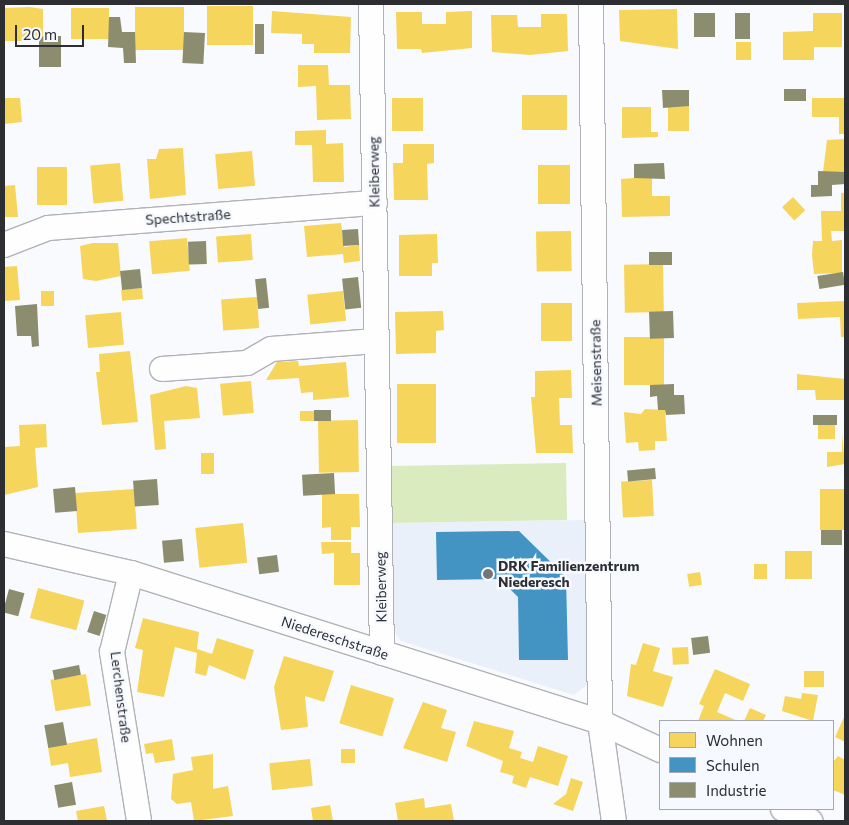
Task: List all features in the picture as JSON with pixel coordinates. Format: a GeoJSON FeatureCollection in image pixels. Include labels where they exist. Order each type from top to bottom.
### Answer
{"type":"FeatureCollection","features":[{"type":"Feature","properties":{"kind":"street","name":"Kleiberweg"},"geometry":{"type":"LineString","coordinates":[[371,4],[382,653]]}},
{"type":"Feature","properties":{"kind":"street","name":"Meisenstraße"},"geometry":{"type":"LineString","coordinates":[[591,4],[600,722],[614,821]]}},
{"type":"Feature","properties":{"kind":"street","name":"Spechtstraße"},"geometry":{"type":"LineString","coordinates":[[4,245],[48,228],[375,203]]}},
{"type":"Feature","properties":{"kind":"street"},"geometry":{"type":"LineString","coordinates":[[162,369],[247,363],[271,349],[376,341]]}},
{"type":"Feature","properties":{"kind":"street","name":"Niedereschstraße"},"geometry":{"type":"LineString","coordinates":[[4,544],[131,573],[600,722],[659,750]]}},
{"type":"Feature","properties":{"kind":"street","name":"Lerchenstraße"},"geometry":{"type":"LineString","coordinates":[[131,573],[112,652],[139,821]]}},
{"type":"Feature","properties":{"kind":"street"},"geometry":{"type":"LineString","coordinates":[[786,810],[810,821]]}},
{"type":"Feature","properties":{"kind":"shaded area","name":"DRK Familienzentrum Niederesch"},"geometry":{"type":"Polygon","coordinates":[[[587,520],[589,683],[574,695],[401,641],[390,626],[389,523],[587,520]]]}},
{"type":"Feature","properties":{"kind":"green space"},"geometry":{"type":"Polygon","coordinates":[[[566,463],[567,520],[389,523],[388,466],[566,463]]]}},
{"type":"Feature","properties":{"kind":"building: Wohnen"},"geometry":{"type":"Polygon","coordinates":[[[207,6],[253,6],[253,45],[207,45],[207,6]]]}},
{"type":"Feature","properties":{"kind":"building: Wohnen"},"geometry":{"type":"Polygon","coordinates":[[[30,7],[43,9],[43,41],[4,41],[4,8],[30,7]]]}},
{"type":"Feature","properties":{"kind":"building: Wohnen"},"geometry":{"type":"Polygon","coordinates":[[[135,7],[184,7],[184,50],[135,50],[135,7]]]}},
{"type":"Feature","properties":{"kind":"building: Wohnen"},"geometry":{"type":"Polygon","coordinates":[[[71,8],[109,8],[109,39],[71,39],[71,8]]]}},
{"type":"Feature","properties":{"kind":"building: Wohnen"},"geometry":{"type":"Polygon","coordinates":[[[677,9],[678,49],[620,41],[619,10],[677,9]]]}},
{"type":"Feature","properties":{"kind":"building: Wohnen"},"geometry":{"type":"Polygon","coordinates":[[[272,11],[351,17],[350,53],[314,53],[314,44],[302,44],[302,34],[271,33],[272,11]]]}},
{"type":"Feature","properties":{"kind":"building: Wohnen"},"geometry":{"type":"Polygon","coordinates":[[[472,11],[472,48],[422,53],[421,49],[397,49],[396,12],[422,12],[422,24],[446,24],[446,12],[472,11]]]}},
{"type":"Feature","properties":{"kind":"building: Wohnen"},"geometry":{"type":"Polygon","coordinates":[[[813,13],[842,13],[842,47],[814,47],[814,60],[783,60],[783,32],[813,31],[813,13]]]}},
{"type":"Feature","properties":{"kind":"building: Wohnen"},"geometry":{"type":"Polygon","coordinates":[[[541,14],[567,14],[568,51],[530,55],[492,52],[491,15],[517,15],[518,27],[541,27],[541,14]]]}},
{"type":"Feature","properties":{"kind":"building: Wohnen"},"geometry":{"type":"Polygon","coordinates":[[[736,42],[751,42],[751,60],[736,60],[736,42]]]}},
{"type":"Feature","properties":{"kind":"building: Wohnen"},"geometry":{"type":"Polygon","coordinates":[[[298,65],[328,65],[329,85],[350,85],[351,119],[317,120],[316,86],[298,87],[298,65]]]}},
{"type":"Feature","properties":{"kind":"building: Wohnen"},"geometry":{"type":"Polygon","coordinates":[[[522,95],[567,95],[567,130],[522,130],[522,95]]]}},
{"type":"Feature","properties":{"kind":"building: Wohnen"},"geometry":{"type":"Polygon","coordinates":[[[4,98],[20,98],[22,122],[4,124],[4,98]]]}},
{"type":"Feature","properties":{"kind":"building: Wohnen"},"geometry":{"type":"Polygon","coordinates":[[[392,98],[423,98],[423,131],[392,131],[392,98]]]}},
{"type":"Feature","properties":{"kind":"building: Wohnen"},"geometry":{"type":"Polygon","coordinates":[[[812,98],[845,98],[845,134],[839,134],[839,117],[812,117],[812,98]]]}},
{"type":"Feature","properties":{"kind":"building: Wohnen"},"geometry":{"type":"Polygon","coordinates":[[[668,106],[689,106],[689,131],[668,131],[668,106]]]}},
{"type":"Feature","properties":{"kind":"building: Wohnen"},"geometry":{"type":"Polygon","coordinates":[[[622,107],[651,107],[651,132],[658,132],[658,137],[622,138],[622,107]]]}},
{"type":"Feature","properties":{"kind":"building: Wohnen"},"geometry":{"type":"Polygon","coordinates":[[[326,130],[326,144],[343,143],[344,182],[313,182],[312,145],[295,145],[295,131],[326,130]]]}},
{"type":"Feature","properties":{"kind":"building: Wohnen"},"geometry":{"type":"Polygon","coordinates":[[[845,139],[845,172],[823,172],[827,140],[845,139]]]}},
{"type":"Feature","properties":{"kind":"building: Wohnen"},"geometry":{"type":"Polygon","coordinates":[[[403,144],[434,144],[434,163],[427,164],[428,200],[394,200],[393,163],[403,163],[403,144]]]}},
{"type":"Feature","properties":{"kind":"building: Wohnen"},"geometry":{"type":"Polygon","coordinates":[[[183,148],[186,195],[150,199],[147,159],[156,159],[159,149],[183,148]]]}},
{"type":"Feature","properties":{"kind":"building: Wohnen"},"geometry":{"type":"Polygon","coordinates":[[[252,151],[255,186],[218,189],[215,154],[252,151]]]}},
{"type":"Feature","properties":{"kind":"building: Wohnen"},"geometry":{"type":"Polygon","coordinates":[[[120,163],[123,201],[93,203],[90,166],[120,163]]]}},
{"type":"Feature","properties":{"kind":"building: Wohnen"},"geometry":{"type":"Polygon","coordinates":[[[538,165],[570,165],[570,204],[538,204],[538,165]]]}},
{"type":"Feature","properties":{"kind":"building: Wohnen"},"geometry":{"type":"Polygon","coordinates":[[[37,167],[67,167],[67,205],[37,205],[37,167]]]}},
{"type":"Feature","properties":{"kind":"building: Wohnen"},"geometry":{"type":"Polygon","coordinates":[[[652,178],[652,196],[670,196],[670,216],[622,217],[621,179],[652,178]]]}},
{"type":"Feature","properties":{"kind":"building: Wohnen"},"geometry":{"type":"Polygon","coordinates":[[[15,185],[18,217],[4,217],[4,186],[15,185]]]}},
{"type":"Feature","properties":{"kind":"building: Wohnen"},"geometry":{"type":"Polygon","coordinates":[[[841,193],[845,193],[845,231],[831,231],[832,241],[842,240],[842,273],[814,274],[813,241],[822,241],[821,211],[841,211],[841,193]]]}},
{"type":"Feature","properties":{"kind":"building: Wohnen"},"geometry":{"type":"Polygon","coordinates":[[[793,197],[805,210],[794,220],[782,207],[793,197]]]}},
{"type":"Feature","properties":{"kind":"building: Wohnen"},"geometry":{"type":"Polygon","coordinates":[[[341,223],[344,247],[359,245],[360,261],[344,263],[343,254],[307,257],[304,226],[341,223]]]}},
{"type":"Feature","properties":{"kind":"building: Wohnen"},"geometry":{"type":"Polygon","coordinates":[[[571,231],[572,271],[537,272],[536,232],[571,231]]]}},
{"type":"Feature","properties":{"kind":"building: Wohnen"},"geometry":{"type":"Polygon","coordinates":[[[251,234],[253,260],[218,262],[216,236],[251,234]]]}},
{"type":"Feature","properties":{"kind":"building: Wohnen"},"geometry":{"type":"Polygon","coordinates":[[[437,234],[438,263],[432,263],[432,276],[399,276],[399,235],[437,234]]]}},
{"type":"Feature","properties":{"kind":"building: Wohnen"},"geometry":{"type":"Polygon","coordinates":[[[187,238],[190,271],[152,274],[149,241],[187,238]]]}},
{"type":"Feature","properties":{"kind":"building: Wohnen"},"geometry":{"type":"Polygon","coordinates":[[[93,243],[118,243],[121,276],[96,281],[83,279],[80,246],[93,243]]]}},
{"type":"Feature","properties":{"kind":"building: Wohnen"},"geometry":{"type":"Polygon","coordinates":[[[663,264],[664,312],[625,313],[624,265],[663,264]]]}},
{"type":"Feature","properties":{"kind":"building: Wohnen"},"geometry":{"type":"Polygon","coordinates":[[[17,266],[20,300],[4,301],[4,267],[17,266]]]}},
{"type":"Feature","properties":{"kind":"building: Wohnen"},"geometry":{"type":"Polygon","coordinates":[[[142,288],[143,299],[122,301],[121,290],[142,288]]]}},
{"type":"Feature","properties":{"kind":"building: Wohnen"},"geometry":{"type":"Polygon","coordinates":[[[41,291],[54,291],[54,306],[41,306],[41,291]]]}},
{"type":"Feature","properties":{"kind":"building: Wohnen"},"geometry":{"type":"Polygon","coordinates":[[[343,291],[346,321],[310,325],[307,295],[343,291]]]}},
{"type":"Feature","properties":{"kind":"building: Wohnen"},"geometry":{"type":"Polygon","coordinates":[[[257,297],[259,328],[223,330],[221,300],[257,297]]]}},
{"type":"Feature","properties":{"kind":"building: Wohnen"},"geometry":{"type":"Polygon","coordinates":[[[845,301],[845,337],[841,337],[840,317],[798,319],[797,303],[845,301]]]}},
{"type":"Feature","properties":{"kind":"building: Wohnen"},"geometry":{"type":"Polygon","coordinates":[[[541,303],[572,303],[572,341],[541,341],[541,303]]]}},
{"type":"Feature","properties":{"kind":"building: Wohnen"},"geometry":{"type":"Polygon","coordinates":[[[443,311],[444,330],[436,331],[436,353],[396,354],[395,312],[443,311]]]}},
{"type":"Feature","properties":{"kind":"building: Wohnen"},"geometry":{"type":"Polygon","coordinates":[[[121,312],[124,345],[88,348],[85,315],[121,312]]]}},
{"type":"Feature","properties":{"kind":"building: Wohnen"},"geometry":{"type":"Polygon","coordinates":[[[624,337],[664,337],[664,385],[624,385],[624,337]]]}},
{"type":"Feature","properties":{"kind":"building: Wohnen"},"geometry":{"type":"Polygon","coordinates":[[[130,351],[138,422],[102,425],[96,372],[100,372],[99,354],[130,351]]]}},
{"type":"Feature","properties":{"kind":"building: Wohnen"},"geometry":{"type":"Polygon","coordinates":[[[298,361],[299,366],[346,362],[349,397],[313,400],[313,392],[301,393],[299,378],[266,380],[277,362],[298,361]]]}},
{"type":"Feature","properties":{"kind":"building: Wohnen"},"geometry":{"type":"Polygon","coordinates":[[[571,370],[572,398],[559,398],[560,425],[572,425],[573,453],[536,453],[531,397],[535,397],[535,371],[571,370]]]}},
{"type":"Feature","properties":{"kind":"building: Wohnen"},"geometry":{"type":"Polygon","coordinates":[[[797,374],[845,379],[845,400],[816,400],[815,390],[797,390],[797,374]]]}},
{"type":"Feature","properties":{"kind":"building: Wohnen"},"geometry":{"type":"Polygon","coordinates":[[[251,381],[254,413],[223,416],[220,384],[251,381]]]}},
{"type":"Feature","properties":{"kind":"building: Wohnen"},"geometry":{"type":"Polygon","coordinates":[[[397,384],[436,384],[436,443],[397,443],[397,384]]]}},
{"type":"Feature","properties":{"kind":"building: Wohnen"},"geometry":{"type":"Polygon","coordinates":[[[186,386],[197,388],[200,418],[164,421],[166,449],[155,450],[150,395],[186,386]]]}},
{"type":"Feature","properties":{"kind":"building: Wohnen"},"geometry":{"type":"Polygon","coordinates":[[[645,409],[665,410],[667,441],[655,441],[655,450],[639,451],[638,442],[626,443],[624,412],[641,414],[645,409]]]}},
{"type":"Feature","properties":{"kind":"building: Wohnen"},"geometry":{"type":"Polygon","coordinates":[[[300,411],[314,411],[314,421],[300,421],[300,411]]]}},
{"type":"Feature","properties":{"kind":"building: Wohnen"},"geometry":{"type":"Polygon","coordinates":[[[358,420],[359,472],[319,473],[318,421],[358,420]]]}},
{"type":"Feature","properties":{"kind":"building: Wohnen"},"geometry":{"type":"Polygon","coordinates":[[[46,424],[47,447],[35,448],[38,487],[4,495],[4,447],[20,446],[19,425],[46,424]]]}},
{"type":"Feature","properties":{"kind":"building: Wohnen"},"geometry":{"type":"Polygon","coordinates":[[[818,425],[835,425],[835,439],[818,439],[818,425]]]}},
{"type":"Feature","properties":{"kind":"building: Wohnen"},"geometry":{"type":"Polygon","coordinates":[[[842,434],[845,464],[827,467],[827,452],[842,452],[842,434]]]}},
{"type":"Feature","properties":{"kind":"building: Wohnen"},"geometry":{"type":"Polygon","coordinates":[[[201,453],[214,453],[214,474],[201,474],[201,453]]]}},
{"type":"Feature","properties":{"kind":"building: Wohnen"},"geometry":{"type":"Polygon","coordinates":[[[652,480],[654,516],[623,518],[621,482],[652,480]]]}},
{"type":"Feature","properties":{"kind":"building: Wohnen"},"geometry":{"type":"Polygon","coordinates":[[[134,489],[137,529],[78,533],[75,493],[134,489]]]}},
{"type":"Feature","properties":{"kind":"building: Wohnen"},"geometry":{"type":"Polygon","coordinates":[[[820,489],[845,489],[845,530],[820,530],[820,489]]]}},
{"type":"Feature","properties":{"kind":"building: Wohnen"},"geometry":{"type":"Polygon","coordinates":[[[322,494],[359,494],[360,527],[351,527],[351,540],[331,540],[331,527],[322,528],[322,494]]]}},
{"type":"Feature","properties":{"kind":"building: Wohnen"},"geometry":{"type":"Polygon","coordinates":[[[243,523],[247,563],[199,568],[195,528],[243,523]]]}},
{"type":"Feature","properties":{"kind":"building: Wohnen"},"geometry":{"type":"Polygon","coordinates":[[[321,542],[351,542],[351,553],[360,553],[360,585],[334,585],[334,553],[322,554],[321,542]]]}},
{"type":"Feature","properties":{"kind":"building: Wohnen"},"geometry":{"type":"Polygon","coordinates":[[[785,551],[812,551],[812,579],[785,579],[785,551]]]}},
{"type":"Feature","properties":{"kind":"building: Wohnen"},"geometry":{"type":"Polygon","coordinates":[[[754,564],[767,564],[767,579],[754,579],[754,564]]]}},
{"type":"Feature","properties":{"kind":"building: Wohnen"},"geometry":{"type":"Polygon","coordinates":[[[700,572],[702,585],[689,587],[687,574],[700,572]]]}},
{"type":"Feature","properties":{"kind":"building: Wohnen"},"geometry":{"type":"Polygon","coordinates":[[[38,588],[84,600],[76,630],[30,618],[38,588]]]}},
{"type":"Feature","properties":{"kind":"building: Wohnen"},"geometry":{"type":"Polygon","coordinates":[[[143,618],[199,632],[197,649],[212,654],[217,638],[254,650],[245,680],[209,665],[206,676],[195,673],[197,653],[175,647],[164,697],[137,692],[143,650],[135,648],[143,618]]]}},
{"type":"Feature","properties":{"kind":"building: Wohnen"},"geometry":{"type":"Polygon","coordinates":[[[643,643],[660,648],[653,671],[673,677],[663,707],[627,696],[631,664],[636,665],[643,643]]]}},
{"type":"Feature","properties":{"kind":"building: Wohnen"},"geometry":{"type":"Polygon","coordinates":[[[688,647],[689,664],[673,665],[672,648],[688,647]]]}},
{"type":"Feature","properties":{"kind":"building: Wohnen"},"geometry":{"type":"Polygon","coordinates":[[[284,656],[334,671],[324,702],[305,696],[308,727],[281,730],[274,687],[284,656]]]}},
{"type":"Feature","properties":{"kind":"building: Wohnen"},"geometry":{"type":"Polygon","coordinates":[[[715,669],[750,684],[743,701],[725,693],[717,712],[736,720],[698,720],[704,706],[699,704],[715,669]]]}},
{"type":"Feature","properties":{"kind":"building: Wohnen"},"geometry":{"type":"Polygon","coordinates":[[[804,671],[824,671],[824,687],[804,687],[804,671]]]}},
{"type":"Feature","properties":{"kind":"building: Wohnen"},"geometry":{"type":"Polygon","coordinates":[[[86,674],[91,706],[55,711],[50,680],[86,674]]]}},
{"type":"Feature","properties":{"kind":"building: Wohnen"},"geometry":{"type":"Polygon","coordinates":[[[351,685],[394,698],[382,736],[339,723],[351,685]]]}},
{"type":"Feature","properties":{"kind":"building: Wohnen"},"geometry":{"type":"Polygon","coordinates":[[[802,693],[818,695],[813,720],[782,711],[785,696],[801,699],[802,693]]]}},
{"type":"Feature","properties":{"kind":"building: Wohnen"},"geometry":{"type":"Polygon","coordinates":[[[423,702],[447,710],[441,728],[456,732],[447,762],[403,748],[423,702]]]}},
{"type":"Feature","properties":{"kind":"building: Wohnen"},"geometry":{"type":"Polygon","coordinates":[[[750,708],[766,715],[764,720],[744,720],[750,708]]]}},
{"type":"Feature","properties":{"kind":"building: Wohnen"},"geometry":{"type":"Polygon","coordinates":[[[845,715],[845,742],[835,737],[845,715]]]}},
{"type":"Feature","properties":{"kind":"building: Wohnen"},"geometry":{"type":"Polygon","coordinates":[[[474,721],[514,731],[509,748],[522,752],[520,758],[533,762],[538,746],[568,756],[558,786],[530,777],[526,788],[512,783],[514,776],[500,772],[503,761],[466,746],[474,721]]]}},
{"type":"Feature","properties":{"kind":"building: Wohnen"},"geometry":{"type":"Polygon","coordinates":[[[97,738],[102,772],[70,777],[68,763],[51,766],[48,747],[97,738]]]}},
{"type":"Feature","properties":{"kind":"building: Wohnen"},"geometry":{"type":"Polygon","coordinates":[[[172,739],[175,760],[155,763],[153,753],[146,754],[144,744],[172,739]]]}},
{"type":"Feature","properties":{"kind":"building: Wohnen"},"geometry":{"type":"Polygon","coordinates":[[[341,749],[355,749],[355,763],[341,763],[341,749]]]}},
{"type":"Feature","properties":{"kind":"building: Wohnen"},"geometry":{"type":"Polygon","coordinates":[[[213,754],[213,789],[228,786],[233,816],[194,821],[191,802],[177,804],[171,799],[173,774],[193,770],[191,757],[213,754]]]}},
{"type":"Feature","properties":{"kind":"building: Wohnen"},"geometry":{"type":"Polygon","coordinates":[[[838,756],[845,760],[845,795],[834,790],[834,761],[838,756]]]}},
{"type":"Feature","properties":{"kind":"building: Wohnen"},"geometry":{"type":"Polygon","coordinates":[[[310,759],[313,786],[272,790],[269,763],[310,759]]]}},
{"type":"Feature","properties":{"kind":"building: Wohnen"},"geometry":{"type":"Polygon","coordinates":[[[571,778],[583,782],[573,811],[553,804],[566,794],[571,778]]]}},
{"type":"Feature","properties":{"kind":"building: Wohnen"},"geometry":{"type":"Polygon","coordinates":[[[424,798],[425,808],[451,804],[454,821],[398,821],[395,803],[424,798]]]}},
{"type":"Feature","properties":{"kind":"building: Wohnen"},"geometry":{"type":"Polygon","coordinates":[[[330,805],[333,821],[313,821],[311,808],[330,805]]]}},
{"type":"Feature","properties":{"kind":"building: Wohnen"},"geometry":{"type":"Polygon","coordinates":[[[104,806],[107,821],[78,821],[76,811],[104,806]]]}},
{"type":"Feature","properties":{"kind":"building: Schulen"},"geometry":{"type":"Polygon","coordinates":[[[519,531],[566,577],[568,660],[519,660],[518,597],[500,579],[437,580],[436,532],[519,531]]]}},
{"type":"Feature","properties":{"kind":"building: Industrie"},"geometry":{"type":"Polygon","coordinates":[[[694,13],[715,13],[715,37],[694,37],[694,13]]]}},
{"type":"Feature","properties":{"kind":"building: Industrie"},"geometry":{"type":"Polygon","coordinates":[[[735,13],[750,13],[750,39],[735,39],[735,13]]]}},
{"type":"Feature","properties":{"kind":"building: Industrie"},"geometry":{"type":"Polygon","coordinates":[[[109,17],[120,17],[122,32],[135,32],[136,63],[124,63],[123,48],[108,47],[109,17]]]}},
{"type":"Feature","properties":{"kind":"building: Industrie"},"geometry":{"type":"Polygon","coordinates":[[[255,24],[264,24],[264,54],[255,54],[255,24]]]}},
{"type":"Feature","properties":{"kind":"building: Industrie"},"geometry":{"type":"Polygon","coordinates":[[[184,32],[205,33],[203,64],[182,63],[184,32]]]}},
{"type":"Feature","properties":{"kind":"building: Industrie"},"geometry":{"type":"Polygon","coordinates":[[[43,36],[61,36],[61,67],[39,67],[39,41],[43,36]]]}},
{"type":"Feature","properties":{"kind":"building: Industrie"},"geometry":{"type":"Polygon","coordinates":[[[784,89],[806,89],[806,101],[784,101],[784,89]]]}},
{"type":"Feature","properties":{"kind":"building: Industrie"},"geometry":{"type":"Polygon","coordinates":[[[662,90],[689,90],[689,106],[663,108],[662,90]]]}},
{"type":"Feature","properties":{"kind":"building: Industrie"},"geometry":{"type":"Polygon","coordinates":[[[664,163],[665,179],[634,178],[634,164],[664,163]]]}},
{"type":"Feature","properties":{"kind":"building: Industrie"},"geometry":{"type":"Polygon","coordinates":[[[818,171],[845,172],[845,184],[832,185],[832,196],[811,197],[811,185],[818,185],[818,171]]]}},
{"type":"Feature","properties":{"kind":"building: Industrie"},"geometry":{"type":"Polygon","coordinates":[[[358,229],[359,245],[343,246],[342,230],[358,229]]]}},
{"type":"Feature","properties":{"kind":"building: Industrie"},"geometry":{"type":"Polygon","coordinates":[[[206,241],[207,264],[189,265],[188,242],[206,241]]]}},
{"type":"Feature","properties":{"kind":"building: Industrie"},"geometry":{"type":"Polygon","coordinates":[[[649,252],[672,252],[672,265],[649,265],[649,252]]]}},
{"type":"Feature","properties":{"kind":"building: Industrie"},"geometry":{"type":"Polygon","coordinates":[[[140,269],[142,288],[122,290],[120,271],[140,269]]]}},
{"type":"Feature","properties":{"kind":"building: Industrie"},"geometry":{"type":"Polygon","coordinates":[[[843,272],[845,285],[819,289],[817,276],[843,272]]]}},
{"type":"Feature","properties":{"kind":"building: Industrie"},"geometry":{"type":"Polygon","coordinates":[[[358,277],[361,308],[345,310],[342,279],[358,277]]]}},
{"type":"Feature","properties":{"kind":"building: Industrie"},"geometry":{"type":"Polygon","coordinates":[[[266,278],[269,308],[258,309],[255,279],[266,278]]]}},
{"type":"Feature","properties":{"kind":"building: Industrie"},"geometry":{"type":"Polygon","coordinates":[[[37,304],[39,346],[32,347],[31,336],[17,336],[15,306],[37,304]]]}},
{"type":"Feature","properties":{"kind":"building: Industrie"},"geometry":{"type":"Polygon","coordinates":[[[673,311],[674,338],[650,339],[649,312],[673,311]]]}},
{"type":"Feature","properties":{"kind":"building: Industrie"},"geometry":{"type":"Polygon","coordinates":[[[674,384],[674,395],[684,395],[685,414],[666,415],[665,410],[658,410],[657,396],[650,397],[650,385],[674,384]]]}},
{"type":"Feature","properties":{"kind":"building: Industrie"},"geometry":{"type":"Polygon","coordinates":[[[314,410],[331,410],[331,421],[314,421],[314,410]]]}},
{"type":"Feature","properties":{"kind":"building: Industrie"},"geometry":{"type":"Polygon","coordinates":[[[813,415],[837,415],[837,425],[813,425],[813,415]]]}},
{"type":"Feature","properties":{"kind":"building: Industrie"},"geometry":{"type":"Polygon","coordinates":[[[655,468],[656,479],[628,481],[627,470],[655,468]]]}},
{"type":"Feature","properties":{"kind":"building: Industrie"},"geometry":{"type":"Polygon","coordinates":[[[334,473],[335,494],[303,496],[302,475],[334,473]]]}},
{"type":"Feature","properties":{"kind":"building: Industrie"},"geometry":{"type":"Polygon","coordinates":[[[157,479],[159,505],[135,507],[133,481],[157,479]]]}},
{"type":"Feature","properties":{"kind":"building: Industrie"},"geometry":{"type":"Polygon","coordinates":[[[75,487],[77,511],[55,513],[53,489],[75,487]]]}},
{"type":"Feature","properties":{"kind":"building: Industrie"},"geometry":{"type":"Polygon","coordinates":[[[821,530],[842,530],[842,545],[821,545],[821,530]]]}},
{"type":"Feature","properties":{"kind":"building: Industrie"},"geometry":{"type":"Polygon","coordinates":[[[182,539],[184,561],[164,563],[162,541],[182,539]]]}},
{"type":"Feature","properties":{"kind":"building: Industrie"},"geometry":{"type":"Polygon","coordinates":[[[277,555],[279,572],[259,574],[257,557],[277,555]]]}},
{"type":"Feature","properties":{"kind":"building: Industrie"},"geometry":{"type":"Polygon","coordinates":[[[9,589],[24,593],[18,616],[4,613],[9,589]]]}},
{"type":"Feature","properties":{"kind":"building: Industrie"},"geometry":{"type":"Polygon","coordinates":[[[94,611],[106,615],[100,636],[87,632],[94,611]]]}},
{"type":"Feature","properties":{"kind":"building: Industrie"},"geometry":{"type":"Polygon","coordinates":[[[708,636],[710,653],[693,655],[691,638],[708,636]]]}},
{"type":"Feature","properties":{"kind":"building: Industrie"},"geometry":{"type":"Polygon","coordinates":[[[79,665],[81,675],[54,680],[52,670],[79,665]]]}},
{"type":"Feature","properties":{"kind":"building: Industrie"},"geometry":{"type":"Polygon","coordinates":[[[63,722],[67,745],[48,748],[44,725],[63,722]]]}},
{"type":"Feature","properties":{"kind":"building: Industrie"},"geometry":{"type":"Polygon","coordinates":[[[72,782],[76,805],[58,808],[54,785],[72,782]]]}},
{"type":"Feature","properties":{"kind":"place","name":"DRK Familienzentrum Niederesch"},"geometry":{"type":"Point","coordinates":[488,574]}}]}
